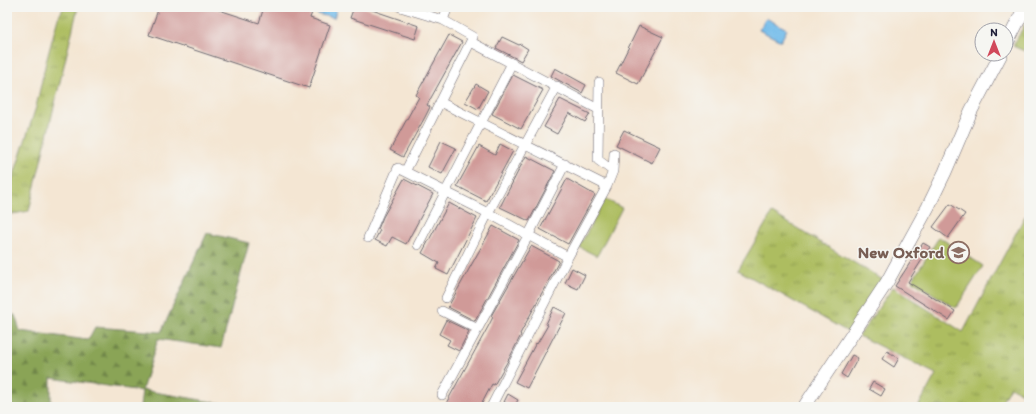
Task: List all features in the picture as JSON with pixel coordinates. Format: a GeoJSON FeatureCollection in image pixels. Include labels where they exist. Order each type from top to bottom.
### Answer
{"type":"FeatureCollection","features":[{"type":"Feature","properties":{"kind":"street"},"geometry":{"type":"LineString","coordinates":[[400,7],[443,20],[473,37],[406,170]]}},
{"type":"Feature","properties":{"kind":"street"},"geometry":{"type":"LineString","coordinates":[[443,20],[448,7]]}},
{"type":"Feature","properties":{"kind":"street"},"geometry":{"type":"LineString","coordinates":[[1014,28],[1025,7]]}},
{"type":"Feature","properties":{"kind":"street"},"geometry":{"type":"LineString","coordinates":[[471,42],[557,86],[598,109]]}},
{"type":"Feature","properties":{"kind":"street"},"geometry":{"type":"LineString","coordinates":[[804,407],[887,282],[928,207],[945,172],[971,111],[997,62]]}},
{"type":"Feature","properties":{"kind":"street"},"geometry":{"type":"LineString","coordinates":[[418,245],[512,63]]}},
{"type":"Feature","properties":{"kind":"street"},"geometry":{"type":"LineString","coordinates":[[600,82],[598,109],[598,160],[613,171]]}},
{"type":"Feature","properties":{"kind":"street"},"geometry":{"type":"LineString","coordinates":[[446,298],[488,213],[557,86]]}},
{"type":"Feature","properties":{"kind":"street"},"geometry":{"type":"LineString","coordinates":[[440,102],[607,186]]}},
{"type":"Feature","properties":{"kind":"street"},"geometry":{"type":"LineString","coordinates":[[491,407],[568,257],[607,186],[613,171],[614,153]]}},
{"type":"Feature","properties":{"kind":"street"},"geometry":{"type":"LineString","coordinates":[[442,395],[565,164]]}},
{"type":"Feature","properties":{"kind":"street"},"geometry":{"type":"LineString","coordinates":[[368,238],[398,168],[406,170],[529,234],[568,257]]}},
{"type":"Feature","properties":{"kind":"street"},"geometry":{"type":"LineString","coordinates":[[442,311],[478,329]]}},
{"type":"Feature","properties":{"kind":"green space"},"geometry":{"type":"Polygon","coordinates":[[[64,7],[78,7],[29,211],[13,214],[8,212],[9,190],[36,107],[58,18],[64,7]]]}},
{"type":"Feature","properties":{"kind":"green space"},"geometry":{"type":"Polygon","coordinates":[[[1029,17],[1029,53],[1014,46],[1029,17]]]}},
{"type":"Feature","properties":{"kind":"green space"},"geometry":{"type":"Polygon","coordinates":[[[605,199],[622,208],[597,256],[579,247],[605,199]]]}},
{"type":"Feature","properties":{"kind":"green space"},"geometry":{"type":"Polygon","coordinates":[[[772,213],[883,280],[848,332],[738,270],[772,213]]]}},
{"type":"Feature","properties":{"kind":"green space"},"geometry":{"type":"Polygon","coordinates":[[[1025,216],[1029,218],[1029,397],[1010,387],[999,407],[918,407],[936,374],[859,336],[893,287],[963,332],[1025,216]]]}},
{"type":"Feature","properties":{"kind":"green space"},"geometry":{"type":"Polygon","coordinates":[[[207,233],[249,243],[221,348],[158,339],[142,390],[243,407],[140,407],[142,391],[51,378],[51,407],[7,407],[7,313],[15,315],[20,331],[88,340],[95,327],[161,332],[207,233]]]}},
{"type":"Feature","properties":{"kind":"green space"},"geometry":{"type":"Polygon","coordinates":[[[939,237],[983,266],[956,308],[912,281],[939,237]]]}},
{"type":"Feature","properties":{"kind":"water"},"geometry":{"type":"Polygon","coordinates":[[[318,7],[337,7],[334,18],[317,14],[318,7]]]}},
{"type":"Feature","properties":{"kind":"water"},"geometry":{"type":"Polygon","coordinates":[[[766,18],[787,29],[781,41],[759,30],[766,18]]]}},
{"type":"Feature","properties":{"kind":"building"},"geometry":{"type":"Polygon","coordinates":[[[159,7],[210,7],[259,23],[264,7],[314,7],[310,18],[330,25],[309,88],[149,35],[159,7]]]}},
{"type":"Feature","properties":{"kind":"building"},"geometry":{"type":"Polygon","coordinates":[[[354,7],[363,7],[419,26],[415,39],[350,18],[354,7]]]}},
{"type":"Feature","properties":{"kind":"building"},"geometry":{"type":"Polygon","coordinates":[[[639,26],[663,37],[638,84],[616,73],[639,26]]]}},
{"type":"Feature","properties":{"kind":"building"},"geometry":{"type":"Polygon","coordinates":[[[449,35],[462,42],[427,105],[430,107],[403,157],[390,150],[419,97],[416,95],[449,35]]]}},
{"type":"Feature","properties":{"kind":"building"},"geometry":{"type":"Polygon","coordinates":[[[502,37],[528,49],[521,61],[496,48],[502,37]]]}},
{"type":"Feature","properties":{"kind":"building"},"geometry":{"type":"Polygon","coordinates":[[[555,68],[586,85],[582,93],[551,76],[555,68]]]}},
{"type":"Feature","properties":{"kind":"building"},"geometry":{"type":"Polygon","coordinates":[[[513,75],[543,90],[521,129],[492,114],[513,75]]]}},
{"type":"Feature","properties":{"kind":"building"},"geometry":{"type":"Polygon","coordinates":[[[476,84],[488,91],[478,109],[465,102],[476,84]]]}},
{"type":"Feature","properties":{"kind":"building"},"geometry":{"type":"Polygon","coordinates":[[[560,99],[590,114],[585,122],[569,113],[557,134],[544,127],[560,99]]]}},
{"type":"Feature","properties":{"kind":"building"},"geometry":{"type":"Polygon","coordinates":[[[624,130],[660,147],[652,163],[616,145],[624,130]]]}},
{"type":"Feature","properties":{"kind":"building"},"geometry":{"type":"Polygon","coordinates":[[[441,141],[456,148],[442,174],[428,167],[441,141]]]}},
{"type":"Feature","properties":{"kind":"building"},"geometry":{"type":"Polygon","coordinates":[[[500,144],[513,151],[486,201],[457,186],[479,146],[495,155],[500,144]]]}},
{"type":"Feature","properties":{"kind":"building"},"geometry":{"type":"Polygon","coordinates":[[[526,156],[555,171],[529,221],[500,207],[526,156]]]}},
{"type":"Feature","properties":{"kind":"building"},"geometry":{"type":"Polygon","coordinates":[[[404,179],[433,194],[406,244],[392,237],[387,246],[375,240],[380,230],[378,229],[383,217],[404,179]]]}},
{"type":"Feature","properties":{"kind":"building"},"geometry":{"type":"Polygon","coordinates":[[[567,179],[595,195],[568,244],[540,229],[567,179]]]}},
{"type":"Feature","properties":{"kind":"building"},"geometry":{"type":"Polygon","coordinates":[[[449,203],[477,218],[448,275],[436,269],[439,263],[422,253],[449,203]]]}},
{"type":"Feature","properties":{"kind":"building"},"geometry":{"type":"Polygon","coordinates":[[[950,204],[965,214],[948,238],[933,227],[950,204]]]}},
{"type":"Feature","properties":{"kind":"building"},"geometry":{"type":"Polygon","coordinates":[[[493,226],[519,240],[475,321],[448,307],[493,226]]]}},
{"type":"Feature","properties":{"kind":"building"},"geometry":{"type":"Polygon","coordinates":[[[923,243],[930,247],[908,282],[955,311],[949,320],[895,286],[923,243]]]}},
{"type":"Feature","properties":{"kind":"building"},"geometry":{"type":"Polygon","coordinates":[[[531,246],[559,261],[520,334],[521,335],[510,357],[494,385],[492,384],[480,407],[444,407],[488,327],[493,317],[491,316],[531,246]]]}},
{"type":"Feature","properties":{"kind":"building"},"geometry":{"type":"Polygon","coordinates":[[[572,268],[585,275],[578,289],[565,283],[572,268]]]}},
{"type":"Feature","properties":{"kind":"building"},"geometry":{"type":"Polygon","coordinates":[[[554,307],[566,313],[527,388],[515,382],[536,343],[537,344],[548,325],[546,324],[554,307]]]}},
{"type":"Feature","properties":{"kind":"building"},"geometry":{"type":"Polygon","coordinates":[[[446,320],[469,331],[459,351],[447,345],[450,340],[439,334],[446,320]]]}},
{"type":"Feature","properties":{"kind":"building"},"geometry":{"type":"Polygon","coordinates":[[[887,351],[899,358],[894,367],[882,359],[887,351]]]}},
{"type":"Feature","properties":{"kind":"building"},"geometry":{"type":"Polygon","coordinates":[[[852,355],[858,358],[847,378],[841,374],[852,355]]]}},
{"type":"Feature","properties":{"kind":"building"},"geometry":{"type":"Polygon","coordinates":[[[873,382],[885,389],[881,396],[869,389],[873,382]]]}},
{"type":"Feature","properties":{"kind":"building"},"geometry":{"type":"Polygon","coordinates":[[[508,394],[518,400],[514,407],[504,402],[508,394]]]}},
{"type":"Feature","properties":{"kind":"place","name":"New Oxford"},"geometry":{"type":"Point","coordinates":[959,252]}}]}
